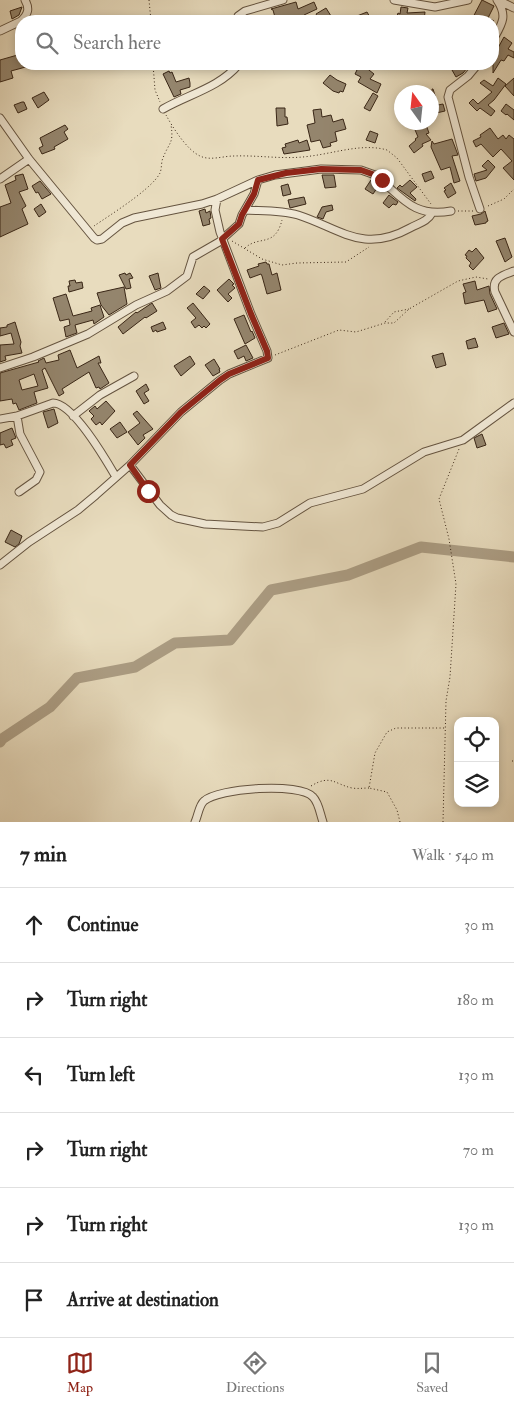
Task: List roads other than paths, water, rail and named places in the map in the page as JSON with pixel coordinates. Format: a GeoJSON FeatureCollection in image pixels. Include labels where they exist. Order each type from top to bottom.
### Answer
{"type":"FeatureCollection","features":[{"type":"Feature","properties":{"kind":"street"},"geometry":{"type":"LineString","coordinates":[[25,0],[28,7],[26,15]]}},
{"type":"Feature","properties":{"kind":"street"},"geometry":{"type":"LineString","coordinates":[[239,15],[262,3],[283,0]]}},
{"type":"Feature","properties":{"kind":"street"},"geometry":{"type":"LineString","coordinates":[[394,0],[428,7],[468,0]]}},
{"type":"Feature","properties":{"kind":"street"},"geometry":{"type":"LineString","coordinates":[[499,27],[504,16],[502,7],[497,0],[514,8]]}},
{"type":"Feature","properties":{"kind":"street"},"geometry":{"type":"LineString","coordinates":[[0,31],[15,24]]}},
{"type":"Feature","properties":{"kind":"street"},"geometry":{"type":"LineString","coordinates":[[163,109],[211,87],[233,70]]}},
{"type":"Feature","properties":{"kind":"street"},"geometry":{"type":"LineString","coordinates":[[473,70],[450,90],[448,97],[469,177],[480,210]]}},
{"type":"Feature","properties":{"kind":"street"},"geometry":{"type":"LineString","coordinates":[[0,118],[57,195],[94,238],[98,240],[122,223],[134,218],[202,204],[258,180],[275,175],[321,169],[361,170],[375,175],[413,207],[451,211]]}},
{"type":"Feature","properties":{"kind":"street"},"geometry":{"type":"LineString","coordinates":[[0,179],[29,159]]}},
{"type":"Feature","properties":{"kind":"street"},"geometry":{"type":"LineString","coordinates":[[0,368],[33,357],[88,334],[152,297],[167,291],[185,279],[193,256],[223,239],[239,224],[244,210],[254,194],[258,180]]}},
{"type":"Feature","properties":{"kind":"street"},"geometry":{"type":"LineString","coordinates":[[0,566],[29,542],[78,510],[130,465],[181,412],[220,380],[229,374],[268,358],[216,218],[216,199]]}},
{"type":"Feature","properties":{"kind":"street"},"geometry":{"type":"LineString","coordinates":[[244,210],[283,212],[300,216],[352,237],[375,239],[402,233],[424,222],[434,210]]}},
{"type":"Feature","properties":{"kind":"street"},"geometry":{"type":"LineString","coordinates":[[514,270],[494,282],[494,292],[514,332]]}},
{"type":"Feature","properties":{"kind":"street"},"geometry":{"type":"LineString","coordinates":[[73,416],[100,395],[134,376]]}},
{"type":"Feature","properties":{"kind":"street"},"geometry":{"type":"LineString","coordinates":[[130,465],[160,505],[177,518],[187,522],[205,524],[263,527],[278,523],[310,503],[363,488],[424,452],[463,440],[514,402]]}},
{"type":"Feature","properties":{"kind":"street"},"geometry":{"type":"LineString","coordinates":[[0,420],[58,403],[73,416],[98,447],[116,477]]}},
{"type":"Feature","properties":{"kind":"street"},"geometry":{"type":"LineString","coordinates":[[17,416],[20,434],[40,472],[36,480],[19,492]]}},
{"type":"Feature","properties":{"kind":"street"},"geometry":{"type":"LineString","coordinates":[[195,822],[203,802],[217,795],[273,788],[297,789],[309,793],[316,800],[323,822]]}},
{"type":"Feature","properties":{"kind":"waterway"},"geometry":{"type":"LineString","coordinates":[[0,742],[50,707],[77,678],[135,667],[175,643],[230,640],[271,590],[348,575],[421,547],[514,557]]}}]}
